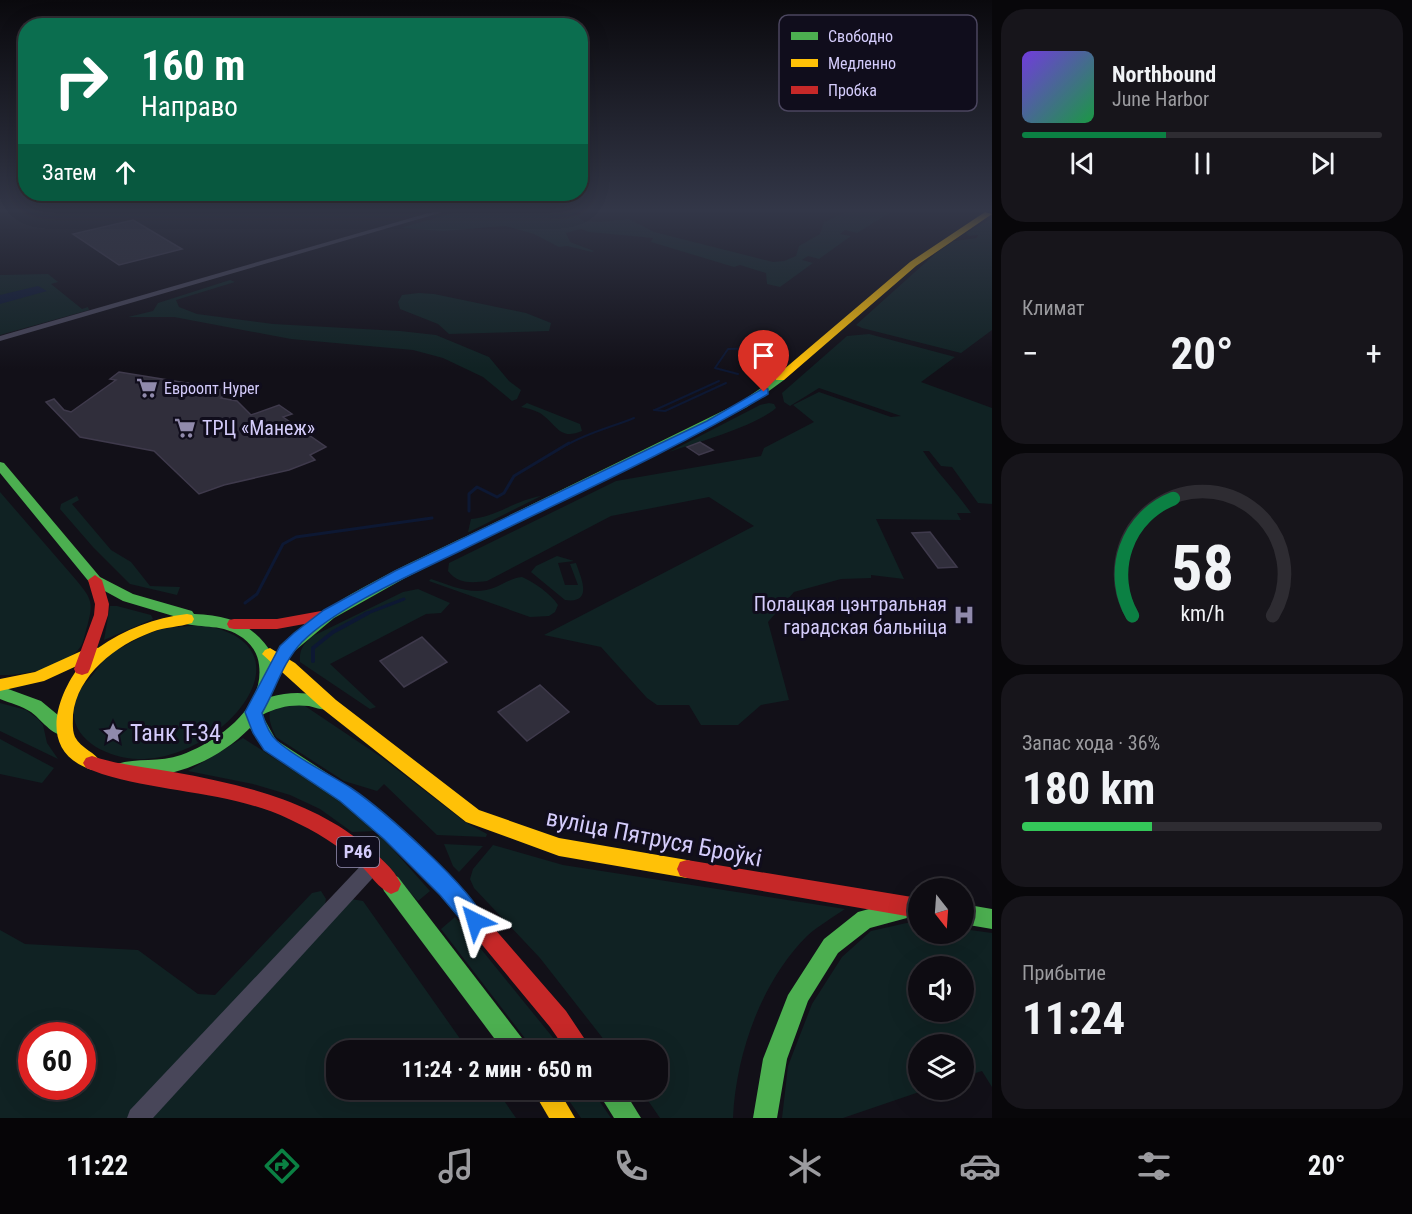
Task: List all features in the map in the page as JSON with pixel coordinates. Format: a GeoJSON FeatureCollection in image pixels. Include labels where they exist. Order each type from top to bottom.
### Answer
{"type":"FeatureCollection","features":[{"type":"Feature","properties":{"kind":"main road"},"geometry":{"type":"LineString","coordinates":[[268,680],[279,660],[299,636],[329,614],[400,575],[743,405],[764,392],[913,264]]}},
{"type":"Feature","properties":{"kind":"main road"},"geometry":{"type":"LineString","coordinates":[[0,465],[95,580],[128,598],[244,630],[262,648],[268,662],[268,680]]}},
{"type":"Feature","properties":{"kind":"main road"},"geometry":{"type":"LineString","coordinates":[[80,675],[101,615],[102,604],[95,580]]}},
{"type":"Feature","properties":{"kind":"main road"},"geometry":{"type":"LineString","coordinates":[[229,624],[277,624],[329,614]]}},
{"type":"Feature","properties":{"kind":"main road"},"geometry":{"type":"LineString","coordinates":[[0,685],[38,677],[169,621],[201,618]]}},
{"type":"Feature","properties":{"kind":"main road"},"geometry":{"type":"LineString","coordinates":[[63,730],[64,708],[70,690],[94,659],[116,643]]}},
{"type":"Feature","properties":{"kind":"main road","name":"вуліца Пятруся Броўкі"},"geometry":{"type":"LineString","coordinates":[[262,648],[330,705],[473,816],[498,827],[560,847],[908,906]]}},
{"type":"Feature","properties":{"kind":"main road","name":"Р46"},"geometry":{"type":"LineString","coordinates":[[120,770],[147,770],[174,765],[198,756],[238,730],[263,696],[268,680]]}},
{"type":"Feature","properties":{"kind":"main road"},"geometry":{"type":"LineString","coordinates":[[0,692],[20,697],[40,707],[63,730]]}},
{"type":"Feature","properties":{"kind":"main road"},"geometry":{"type":"LineString","coordinates":[[253,712],[286,697],[300,696],[330,705]]}},
{"type":"Feature","properties":{"kind":"main road","name":"Р46"},"geometry":{"type":"LineString","coordinates":[[253,712],[259,728],[270,745],[347,796],[391,832],[447,888],[558,1019],[573,1040]]}},
{"type":"Feature","properties":{"kind":"main road","name":"Р46"},"geometry":{"type":"LineString","coordinates":[[63,730],[69,743],[80,756],[97,765],[234,791],[275,802],[317,822],[374,864],[509,1040]]}},
{"type":"Feature","properties":{"kind":"main road"},"geometry":{"type":"LineString","coordinates":[[765,1118],[775,1059],[799,995],[831,946],[865,919],[908,909]]}},
{"type":"Feature","properties":{"kind":"main road"},"geometry":{"type":"LineString","coordinates":[[974,917],[992,919]]}},
{"type":"Feature","properties":{"kind":"main road"},"geometry":{"type":"LineString","coordinates":[[552,1100],[564,1118]]}},
{"type":"Feature","properties":{"kind":"main road"},"geometry":{"type":"LineString","coordinates":[[616,1100],[629,1118]]}},
{"type":"Feature","properties":{"kind":"street"},"geometry":{"type":"LineString","coordinates":[[0,339],[259,264]]}},
{"type":"Feature","properties":{"kind":"street"},"geometry":{"type":"LineString","coordinates":[[138,1118],[374,864]]}},
{"type":"Feature","properties":{"kind":"shaded area"},"geometry":{"type":"Polygon","coordinates":[[[725,264],[811,264],[780,287],[767,284],[766,273],[740,265],[734,267],[725,264]]]}},
{"type":"Feature","properties":{"kind":"shaded area"},"geometry":{"type":"Polygon","coordinates":[[[924,264],[992,264],[992,330],[961,353],[856,325],[924,264]]]}},
{"type":"Feature","properties":{"kind":"shaded area"},"geometry":{"type":"Polygon","coordinates":[[[48,274],[58,282],[51,284],[82,309],[88,307],[89,310],[0,335],[0,275],[48,274]]]}},
{"type":"Feature","properties":{"kind":"shaded area"},"geometry":{"type":"Polygon","coordinates":[[[230,280],[235,282],[176,300],[179,307],[197,314],[273,324],[436,335],[489,357],[509,381],[521,390],[517,399],[512,401],[483,377],[443,358],[413,350],[291,339],[174,317],[128,317],[153,311],[158,303],[230,280]]]}},
{"type":"Feature","properties":{"kind":"shaded area"},"geometry":{"type":"Polygon","coordinates":[[[419,293],[526,313],[551,323],[549,331],[449,334],[438,324],[400,309],[398,302],[402,295],[419,293]]]}},
{"type":"Feature","properties":{"kind":"shaded area"},"geometry":{"type":"Polygon","coordinates":[[[869,334],[955,357],[921,382],[992,408],[992,504],[978,503],[952,467],[941,466],[929,451],[923,451],[971,513],[957,513],[961,520],[876,519],[904,579],[871,575],[871,578],[841,579],[794,592],[768,622],[789,700],[761,705],[738,725],[701,725],[689,705],[657,705],[647,698],[601,647],[544,635],[754,526],[709,497],[611,516],[487,581],[461,580],[448,571],[449,563],[616,481],[761,456],[764,448],[814,422],[793,405],[819,392],[891,417],[901,416],[819,388],[790,406],[784,402],[782,393],[847,336],[869,334]]]}},
{"type":"Feature","properties":{"kind":"shaded area"},"geometry":{"type":"Polygon","coordinates":[[[527,403],[580,424],[582,431],[574,434],[563,433],[540,413],[521,407],[527,403]]]}},
{"type":"Feature","properties":{"kind":"shaded area"},"geometry":{"type":"Polygon","coordinates":[[[774,404],[776,408],[755,421],[669,452],[760,405],[774,404]]]}},
{"type":"Feature","properties":{"kind":"shaded area"},"geometry":{"type":"Polygon","coordinates":[[[0,492],[82,587],[89,598],[91,607],[83,642],[75,653],[56,665],[10,675],[0,675],[0,492]]]}},
{"type":"Feature","properties":{"kind":"shaded area"},"geometry":{"type":"Polygon","coordinates":[[[77,496],[79,500],[72,504],[111,550],[131,562],[150,586],[180,587],[177,595],[130,584],[93,547],[60,509],[61,504],[77,496]]]}},
{"type":"Feature","properties":{"kind":"shaded area"},"geometry":{"type":"Polygon","coordinates":[[[541,496],[468,532],[471,519],[480,518],[541,496]]]}},
{"type":"Feature","properties":{"kind":"shaded area"},"geometry":{"type":"Polygon","coordinates":[[[557,556],[574,561],[558,563],[565,585],[578,585],[570,564],[576,563],[583,589],[580,598],[565,600],[531,572],[536,566],[557,556]]]}},
{"type":"Feature","properties":{"kind":"shaded area"},"geometry":{"type":"Polygon","coordinates":[[[522,577],[537,585],[551,597],[558,605],[555,612],[549,616],[530,617],[429,581],[431,579],[471,591],[479,591],[488,590],[522,577]]]}},
{"type":"Feature","properties":{"kind":"shaded area"},"geometry":{"type":"Polygon","coordinates":[[[418,589],[450,603],[441,613],[426,614],[330,664],[376,707],[370,709],[300,662],[302,648],[313,636],[403,592],[418,589]]]}},
{"type":"Feature","properties":{"kind":"shaded area"},"geometry":{"type":"Polygon","coordinates":[[[110,606],[151,615],[153,619],[104,640],[110,606]]]}},
{"type":"Feature","properties":{"kind":"shaded area"},"geometry":{"type":"Polygon","coordinates":[[[202,625],[236,637],[253,655],[256,677],[246,700],[226,723],[200,742],[170,755],[138,759],[111,754],[87,740],[79,731],[74,719],[74,706],[81,688],[108,655],[159,630],[202,625]]]}},
{"type":"Feature","properties":{"kind":"shaded area"},"geometry":{"type":"Polygon","coordinates":[[[0,703],[26,710],[38,719],[43,725],[47,743],[58,759],[0,731],[0,703]]]}},
{"type":"Feature","properties":{"kind":"shaded area"},"geometry":{"type":"Polygon","coordinates":[[[302,704],[381,757],[465,822],[487,834],[486,837],[437,835],[384,784],[377,791],[344,781],[276,737],[270,720],[271,709],[302,704]]]}},
{"type":"Feature","properties":{"kind":"shaded area"},"geometry":{"type":"Polygon","coordinates":[[[243,738],[345,804],[377,831],[352,832],[320,809],[290,795],[253,784],[188,771],[243,738]]]}},
{"type":"Feature","properties":{"kind":"shaded area"},"geometry":{"type":"Polygon","coordinates":[[[0,739],[54,768],[42,783],[0,774],[0,739]]]}},
{"type":"Feature","properties":{"kind":"shaded area"},"geometry":{"type":"Polygon","coordinates":[[[357,836],[381,836],[430,891],[418,901],[357,836]]]}},
{"type":"Feature","properties":{"kind":"shaded area"},"geometry":{"type":"Polygon","coordinates":[[[444,844],[483,846],[459,872],[453,866],[444,844]]]}},
{"type":"Feature","properties":{"kind":"shaded area"},"geometry":{"type":"Polygon","coordinates":[[[493,845],[563,865],[845,909],[807,936],[776,975],[764,997],[754,1020],[739,1069],[733,1118],[660,1118],[648,1100],[668,1100],[668,1040],[604,1040],[540,958],[474,888],[470,879],[473,869],[493,845]]]}},
{"type":"Feature","properties":{"kind":"shaded area"},"geometry":{"type":"Polygon","coordinates":[[[321,891],[326,899],[324,909],[128,1118],[0,1118],[0,930],[25,944],[138,950],[198,994],[215,995],[312,893],[321,891]]]}},
{"type":"Feature","properties":{"kind":"shaded area"},"geometry":{"type":"Polygon","coordinates":[[[351,899],[363,901],[461,1040],[326,1040],[326,1100],[504,1100],[516,1118],[151,1118],[351,899]]]}},
{"type":"Feature","properties":{"kind":"shaded area"},"geometry":{"type":"Polygon","coordinates":[[[455,917],[555,1040],[526,1040],[441,929],[455,917]]]}},
{"type":"Feature","properties":{"kind":"shaded area"},"geometry":{"type":"Polygon","coordinates":[[[908,923],[908,944],[974,944],[974,931],[992,933],[992,1087],[982,1071],[974,1074],[974,1034],[908,1034],[908,1096],[843,1118],[782,1118],[788,1066],[812,1004],[842,957],[871,931],[908,923]]]}},
{"type":"Feature","properties":{"kind":"shaded area"},"geometry":{"type":"Polygon","coordinates":[[[569,1100],[599,1100],[611,1118],[581,1118],[569,1100]]]}},
{"type":"Feature","properties":{"kind":"water"},"geometry":{"type":"Polygon","coordinates":[[[38,286],[47,291],[0,304],[0,295],[38,286]]]}},
{"type":"Feature","properties":{"kind":"building","name":"ТРЦ «Манеж»"},"geometry":{"type":"Polygon","coordinates":[[[119,372],[230,390],[221,398],[237,401],[251,415],[279,405],[292,414],[283,417],[326,447],[310,455],[315,460],[289,470],[224,485],[199,494],[154,451],[80,437],[46,402],[54,399],[64,410],[71,412],[116,380],[110,379],[119,372]]]}},
{"type":"Feature","properties":{"kind":"building"},"geometry":{"type":"Polygon","coordinates":[[[700,442],[713,450],[699,455],[687,447],[700,442]]]}},
{"type":"Feature","properties":{"kind":"building"},"geometry":{"type":"Polygon","coordinates":[[[930,532],[957,567],[938,568],[912,533],[930,532]]]}},
{"type":"Feature","properties":{"kind":"building"},"geometry":{"type":"Polygon","coordinates":[[[422,637],[447,662],[404,687],[380,661],[422,637]]]}},
{"type":"Feature","properties":{"kind":"building"},"geometry":{"type":"Polygon","coordinates":[[[540,685],[569,712],[527,741],[498,712],[540,685]]]}},
{"type":"Feature","properties":{"kind":"waterway"},"geometry":{"type":"LineString","coordinates":[[738,374],[715,368],[728,349],[761,348],[776,334]]}},
{"type":"Feature","properties":{"kind":"waterway"},"geometry":{"type":"LineString","coordinates":[[655,410],[719,381]]}},
{"type":"Feature","properties":{"kind":"waterway"},"geometry":{"type":"LineString","coordinates":[[654,410],[665,411],[726,383]]}},
{"type":"Feature","properties":{"kind":"waterway"},"geometry":{"type":"LineString","coordinates":[[567,445],[634,418]]}},
{"type":"Feature","properties":{"kind":"waterway"},"geometry":{"type":"LineString","coordinates":[[469,511],[469,494],[477,487],[497,497],[504,493],[514,476],[569,443]]}},
{"type":"Feature","properties":{"kind":"waterway"},"geometry":{"type":"LineString","coordinates":[[245,603],[257,594],[283,544],[296,537],[432,518]]}},
{"type":"Feature","properties":{"kind":"waterway"},"geometry":{"type":"LineString","coordinates":[[365,614],[404,599]]}},
{"type":"Feature","properties":{"kind":"waterway"},"geometry":{"type":"LineString","coordinates":[[313,661],[313,648],[333,632],[368,613]]}},
{"type":"Feature","properties":{"kind":"traffic: fast"},"geometry":{"type":"LineString","coordinates":[[268,680],[286,650],[329,614],[400,575],[743,405],[780,378]]}},
{"type":"Feature","properties":{"kind":"traffic: fast"},"geometry":{"type":"LineString","coordinates":[[0,465],[95,580],[128,598],[187,615]]}},
{"type":"Feature","properties":{"kind":"traffic: fast"},"geometry":{"type":"LineString","coordinates":[[120,770],[163,767],[199,755],[234,733],[253,714],[260,703],[268,673],[266,658],[259,645],[235,627],[203,619],[187,619]]}},
{"type":"Feature","properties":{"kind":"traffic: fast"},"geometry":{"type":"LineString","coordinates":[[0,692],[35,706],[64,730]]}},
{"type":"Feature","properties":{"kind":"traffic: fast"},"geometry":{"type":"LineString","coordinates":[[253,712],[289,699],[306,699],[326,704]]}},
{"type":"Feature","properties":{"kind":"traffic: fast"},"geometry":{"type":"LineString","coordinates":[[253,712],[259,728],[270,745],[347,796],[391,833],[447,888],[486,934]]}},
{"type":"Feature","properties":{"kind":"traffic: fast"},"geometry":{"type":"LineString","coordinates":[[391,884],[509,1040]]}},
{"type":"Feature","properties":{"kind":"traffic: fast"},"geometry":{"type":"LineString","coordinates":[[765,1118],[775,1059],[799,995],[831,946],[865,919],[908,908]]}},
{"type":"Feature","properties":{"kind":"traffic: fast"},"geometry":{"type":"LineString","coordinates":[[974,916],[992,919]]}},
{"type":"Feature","properties":{"kind":"traffic: fast"},"geometry":{"type":"LineString","coordinates":[[616,1100],[629,1118]]}},
{"type":"Feature","properties":{"kind":"traffic: slow"},"geometry":{"type":"LineString","coordinates":[[780,378],[913,264]]}},
{"type":"Feature","properties":{"kind":"traffic: slow"},"geometry":{"type":"LineString","coordinates":[[92,763],[72,747],[65,731],[66,703],[75,684],[88,666],[125,638],[146,628],[187,619]]}},
{"type":"Feature","properties":{"kind":"traffic: slow"},"geometry":{"type":"LineString","coordinates":[[0,685],[38,677],[93,652]]}},
{"type":"Feature","properties":{"kind":"traffic: slow"},"geometry":{"type":"LineString","coordinates":[[270,654],[289,667],[330,705],[473,816],[559,847],[687,869]]}},
{"type":"Feature","properties":{"kind":"traffic: slow"},"geometry":{"type":"LineString","coordinates":[[551,1100],[563,1118]]}},
{"type":"Feature","properties":{"kind":"traffic: jam"},"geometry":{"type":"LineString","coordinates":[[82,669],[101,615],[102,604],[95,580]]}},
{"type":"Feature","properties":{"kind":"traffic: jam"},"geometry":{"type":"LineString","coordinates":[[234,624],[277,624],[321,616]]}},
{"type":"Feature","properties":{"kind":"traffic: jam"},"geometry":{"type":"LineString","coordinates":[[92,763],[121,772],[235,793],[293,811],[345,840],[369,860],[391,884]]}},
{"type":"Feature","properties":{"kind":"traffic: jam"},"geometry":{"type":"LineString","coordinates":[[687,869],[908,906]]}},
{"type":"Feature","properties":{"kind":"traffic: jam"},"geometry":{"type":"LineString","coordinates":[[486,934],[573,1040]]}},
{"type":"Feature","properties":{"kind":"place","name":"Евроопт Hyper"},"geometry":{"type":"Point","coordinates":[147,388]}},
{"type":"Feature","properties":{"kind":"place","name":"ТРЦ «Манеж»"},"geometry":{"type":"Point","coordinates":[185,428]}},
{"type":"Feature","properties":{"kind":"place","name":"Полацкая цэнтральная гарадская бальніца"},"geometry":{"type":"Point","coordinates":[964,615]}},
{"type":"Feature","properties":{"kind":"place","name":"Танк Т-34"},"geometry":{"type":"Point","coordinates":[113,733]}},
{"type":"Feature","properties":{"kind":"route"},"geometry":{"type":"LineString","coordinates":[[475,921],[447,888],[391,832],[347,796],[270,745],[259,728],[253,712],[263,696],[268,680],[286,650],[299,636],[329,614],[400,575],[711,423],[764,392]]}}]}
